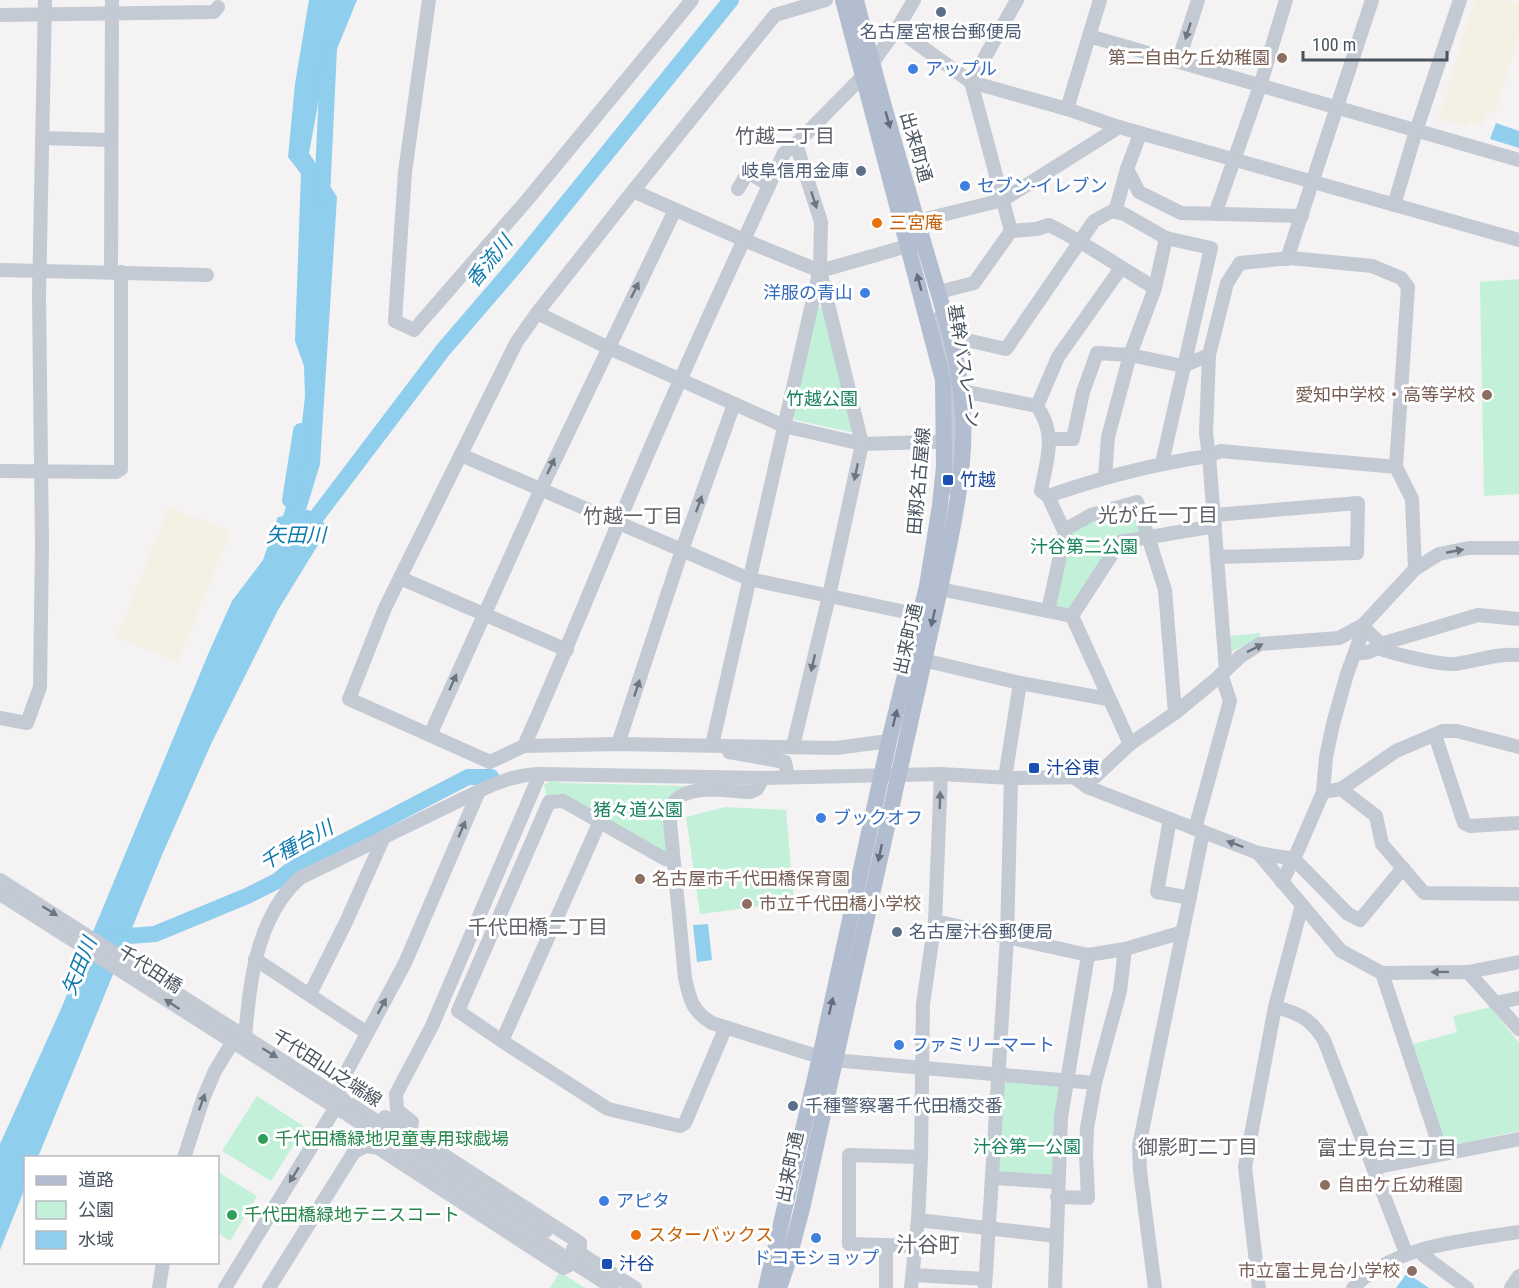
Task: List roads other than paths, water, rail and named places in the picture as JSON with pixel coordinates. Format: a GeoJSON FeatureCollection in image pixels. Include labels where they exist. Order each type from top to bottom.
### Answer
{"type":"FeatureCollection","features":[{"type":"Feature","properties":{"kind":"main road","name":"出来町通"},"geometry":{"type":"LineString","coordinates":[[843,0],[867,71],[916,243],[949,388]]}},
{"type":"Feature","properties":{"kind":"main road","name":"出来町通"},"geometry":{"type":"LineString","coordinates":[[856,0],[867,71]]}},
{"type":"Feature","properties":{"kind":"main road","name":"出来町通"},"geometry":{"type":"LineString","coordinates":[[916,243],[929,260],[953,341],[949,388]]}},
{"type":"Feature","properties":{"kind":"main road","name":"田籾名古屋線"},"geometry":{"type":"LineString","coordinates":[[933,587],[940,505],[955,440],[949,388]]}},
{"type":"Feature","properties":{"kind":"main road","name":"出来町通"},"geometry":{"type":"LineString","coordinates":[[778,1288],[802,1209],[828,1059],[890,775],[923,660],[933,587],[958,500],[960,478],[955,440]]}},
{"type":"Feature","properties":{"kind":"main road","name":"出来町通"},"geometry":{"type":"LineString","coordinates":[[765,1288],[828,1059],[842,1022],[890,775],[889,741],[920,615],[933,587]]}},
{"type":"Feature","properties":{"kind":"street"},"geometry":{"type":"LineString","coordinates":[[0,718],[27,723],[40,687],[42,607],[39,270],[45,0]]}},
{"type":"Feature","properties":{"kind":"street"},"geometry":{"type":"LineString","coordinates":[[429,0],[405,172],[395,321],[414,330],[528,199],[692,0]]}},
{"type":"Feature","properties":{"kind":"street"},"geometry":{"type":"LineString","coordinates":[[826,0],[775,15],[633,191],[516,343],[385,608],[349,699],[489,762],[524,746],[618,744],[836,748],[889,741]]}},
{"type":"Feature","properties":{"kind":"street"},"geometry":{"type":"LineString","coordinates":[[524,746],[567,650],[618,523],[784,153],[796,144],[867,71],[897,29],[914,0]]}},
{"type":"Feature","properties":{"kind":"street"},"geometry":{"type":"LineString","coordinates":[[939,292],[974,283],[1011,231],[971,82],[1017,0]]}},
{"type":"Feature","properties":{"kind":"street"},"geometry":{"type":"LineString","coordinates":[[1067,109],[1100,0]]}},
{"type":"Feature","properties":{"kind":"street"},"geometry":{"type":"LineString","coordinates":[[1178,62],[1198,0]]}},
{"type":"Feature","properties":{"kind":"street"},"geometry":{"type":"LineString","coordinates":[[1215,214],[1260,86],[1286,0]]}},
{"type":"Feature","properties":{"kind":"street"},"geometry":{"type":"LineString","coordinates":[[1287,259],[1372,0]]}},
{"type":"Feature","properties":{"kind":"street"},"geometry":{"type":"LineString","coordinates":[[1394,205],[1416,130],[1460,0]]}},
{"type":"Feature","properties":{"kind":"street"},"geometry":{"type":"LineString","coordinates":[[0,471],[116,472],[121,469],[110,140],[112,7]]}},
{"type":"Feature","properties":{"kind":"street"},"geometry":{"type":"LineString","coordinates":[[0,15],[45,15],[112,7],[214,12],[218,7]]}},
{"type":"Feature","properties":{"kind":"street"},"geometry":{"type":"LineString","coordinates":[[897,29],[971,82],[1067,109],[1140,134],[1519,240]]}},
{"type":"Feature","properties":{"kind":"street"},"geometry":{"type":"LineString","coordinates":[[1089,36],[1519,160]]}},
{"type":"Feature","properties":{"kind":"street"},"geometry":{"type":"LineString","coordinates":[[910,222],[1003,200],[1119,127]]}},
{"type":"Feature","properties":{"kind":"street"},"geometry":{"type":"LineString","coordinates":[[1115,212],[1140,134]]}},
{"type":"Feature","properties":{"kind":"street"},"geometry":{"type":"LineString","coordinates":[[42,138],[110,140]]}},
{"type":"Feature","properties":{"kind":"street"},"geometry":{"type":"LineString","coordinates":[[712,745],[820,271],[821,222],[796,144]]}},
{"type":"Feature","properties":{"kind":"street"},"geometry":{"type":"LineString","coordinates":[[1127,169],[1139,192],[1181,213],[1302,216]]}},
{"type":"Feature","properties":{"kind":"street"},"geometry":{"type":"LineString","coordinates":[[738,189],[748,172],[770,185]]}},
{"type":"Feature","properties":{"kind":"street"},"geometry":{"type":"LineString","coordinates":[[633,191],[820,271],[916,243]]}},
{"type":"Feature","properties":{"kind":"street"},"geometry":{"type":"LineString","coordinates":[[430,735],[540,489],[675,210]]}},
{"type":"Feature","properties":{"kind":"street"},"geometry":{"type":"LineString","coordinates":[[953,341],[962,339],[1006,349],[1094,221],[1112,211],[1124,214],[1166,238],[1211,248],[1162,463]]}},
{"type":"Feature","properties":{"kind":"street"},"geometry":{"type":"LineString","coordinates":[[1011,231],[1036,229],[1049,225],[1082,241],[1155,288]]}},
{"type":"Feature","properties":{"kind":"street"},"geometry":{"type":"LineString","coordinates":[[1104,477],[1108,437],[1130,355],[1155,288],[1166,238]]}},
{"type":"Feature","properties":{"kind":"street"},"geometry":{"type":"LineString","coordinates":[[1155,1288],[1140,1171],[1139,1146],[1190,898],[1199,831],[1230,700],[1223,672],[1217,557],[1206,433],[1209,355],[1227,282],[1240,263],[1287,259],[1372,266],[1401,278],[1408,287],[1396,467],[1412,499],[1415,569]]}},
{"type":"Feature","properties":{"kind":"street","name":"基幹バスレーン"},"geometry":{"type":"LineString","coordinates":[[929,260],[949,388]]}},
{"type":"Feature","properties":{"kind":"street"},"geometry":{"type":"LineString","coordinates":[[1037,406],[1058,357],[1121,268]]}},
{"type":"Feature","properties":{"kind":"street"},"geometry":{"type":"LineString","coordinates":[[0,270],[207,275]]}},
{"type":"Feature","properties":{"kind":"street"},"geometry":{"type":"LineString","coordinates":[[793,746],[862,444],[820,271]]}},
{"type":"Feature","properties":{"kind":"street"},"geometry":{"type":"LineString","coordinates":[[537,313],[681,381],[784,426],[862,444],[955,440]]}},
{"type":"Feature","properties":{"kind":"street"},"geometry":{"type":"LineString","coordinates":[[1050,439],[1073,439],[1083,392],[1097,353],[1130,355],[1184,366],[1209,355]]}},
{"type":"Feature","properties":{"kind":"street"},"geometry":{"type":"LineString","coordinates":[[949,388],[1037,406],[1046,420],[1050,439],[1041,491],[1048,496],[1064,530],[1048,611]]}},
{"type":"Feature","properties":{"kind":"street"},"geometry":{"type":"LineString","coordinates":[[618,744],[682,550],[734,404]]}},
{"type":"Feature","properties":{"kind":"street"},"geometry":{"type":"LineString","coordinates":[[1048,496],[1104,477],[1162,463],[1209,456],[1221,451],[1396,467]]}},
{"type":"Feature","properties":{"kind":"street"},"geometry":{"type":"LineString","coordinates":[[461,455],[749,579],[920,615]]}},
{"type":"Feature","properties":{"kind":"street"},"geometry":{"type":"LineString","coordinates":[[1064,530],[1091,515],[1137,502],[1165,590],[1174,713]]}},
{"type":"Feature","properties":{"kind":"street"},"geometry":{"type":"LineString","coordinates":[[1072,616],[1119,542],[1149,538],[1214,520],[1358,502],[1357,553],[1217,557]]}},
{"type":"Feature","properties":{"kind":"street"},"geometry":{"type":"LineString","coordinates":[[185,1156],[203,1099],[232,1039],[248,996],[255,958],[274,909],[289,888],[300,878],[479,790],[520,775],[540,774],[761,782],[788,777],[941,774],[1008,778],[1095,777],[1130,744],[1174,713],[1241,656],[1260,644],[1339,638],[1363,627],[1415,569],[1439,554],[1469,548],[1519,548]]}},
{"type":"Feature","properties":{"kind":"street"},"geometry":{"type":"LineString","coordinates":[[400,578],[567,650]]}},
{"type":"Feature","properties":{"kind":"street"},"geometry":{"type":"LineString","coordinates":[[933,587],[1072,616]]}},
{"type":"Feature","properties":{"kind":"street"},"geometry":{"type":"LineString","coordinates":[[1355,652],[1361,654],[1379,646],[1478,615],[1519,619]]}},
{"type":"Feature","properties":{"kind":"street"},"geometry":{"type":"LineString","coordinates":[[1072,616],[1130,744]]}},
{"type":"Feature","properties":{"kind":"street"},"geometry":{"type":"LineString","coordinates":[[1363,627],[1379,646],[1393,654],[1452,664],[1505,654],[1519,655]]}},
{"type":"Feature","properties":{"kind":"street"},"geometry":{"type":"LineString","coordinates":[[1282,882],[1323,792],[1326,757],[1333,724],[1363,627]]}},
{"type":"Feature","properties":{"kind":"street"},"geometry":{"type":"LineString","coordinates":[[923,660],[1020,683],[1108,699]]}},
{"type":"Feature","properties":{"kind":"street"},"geometry":{"type":"LineString","coordinates":[[941,774],[935,921],[923,1004],[921,1157],[912,1282],[985,1286],[1007,937],[1008,778],[1020,683]]}},
{"type":"Feature","properties":{"kind":"street"},"geometry":{"type":"LineString","coordinates":[[1323,792],[1341,789],[1396,751],[1443,731],[1457,731],[1519,747]]}},
{"type":"Feature","properties":{"kind":"street"},"geometry":{"type":"LineString","coordinates":[[1435,735],[1464,823],[1470,826],[1519,823]]}},
{"type":"Feature","properties":{"kind":"street"},"geometry":{"type":"LineString","coordinates":[[727,745],[727,751],[785,762],[788,777]]}},
{"type":"Feature","properties":{"kind":"street"},"geometry":{"type":"LineString","coordinates":[[410,1132],[412,1122],[397,1110],[396,1094],[432,1026],[540,774]]}},
{"type":"Feature","properties":{"kind":"street"},"geometry":{"type":"LineString","coordinates":[[1075,778],[1088,787],[1258,853],[1294,859],[1348,914],[1360,921],[1403,868]]}},
{"type":"Feature","properties":{"kind":"street"},"geometry":{"type":"LineString","coordinates":[[761,782],[750,792],[686,792],[672,802],[669,811],[685,978],[690,1001],[700,1016],[726,1029],[828,1059],[1095,1083]]}},
{"type":"Feature","properties":{"kind":"street"},"geometry":{"type":"LineString","coordinates":[[1341,789],[1376,816],[1382,844],[1424,893],[1519,894]]}},
{"type":"Feature","properties":{"kind":"street"},"geometry":{"type":"LineString","coordinates":[[225,1288],[344,1106],[341,1082],[405,963],[479,790]]}},
{"type":"Feature","properties":{"kind":"street"},"geometry":{"type":"LineString","coordinates":[[673,860],[665,859],[563,801],[549,802],[458,1011],[608,1109],[680,1126],[685,1123],[726,1029]]}},
{"type":"Feature","properties":{"kind":"street"},"geometry":{"type":"LineString","coordinates":[[1170,819],[1157,892],[1190,898]]}},
{"type":"Feature","properties":{"kind":"street"},"geometry":{"type":"LineString","coordinates":[[502,1041],[600,821]]}},
{"type":"Feature","properties":{"kind":"street"},"geometry":{"type":"LineString","coordinates":[[310,993],[346,922],[384,837]]}},
{"type":"Feature","properties":{"kind":"street"},"geometry":{"type":"LineString","coordinates":[[1258,853],[1341,951],[1382,973],[1468,972],[1519,963]]}},
{"type":"Feature","properties":{"kind":"street","name":"千代田山之端線"},"geometry":{"type":"LineString","coordinates":[[0,880],[220,1021],[232,1039],[344,1106],[577,1258],[635,1288]]}},
{"type":"Feature","properties":{"kind":"street","name":"千代田橋"},"geometry":{"type":"LineString","coordinates":[[0,894],[232,1039]]}},
{"type":"Feature","properties":{"kind":"street"},"geometry":{"type":"LineString","coordinates":[[1259,1288],[1245,1167],[1275,1007],[1302,905]]}},
{"type":"Feature","properties":{"kind":"street"},"geometry":{"type":"LineString","coordinates":[[935,921],[1088,955],[1125,949],[1183,932]]}},
{"type":"Feature","properties":{"kind":"street"},"geometry":{"type":"LineString","coordinates":[[1057,1197],[1088,1198],[1086,1145],[1095,1083],[1120,991],[1125,949]]}},
{"type":"Feature","properties":{"kind":"street"},"geometry":{"type":"LineString","coordinates":[[1055,1288],[1061,1117],[1088,955]]}},
{"type":"Feature","properties":{"kind":"street"},"geometry":{"type":"LineString","coordinates":[[255,958],[367,1033]]}},
{"type":"Feature","properties":{"kind":"street"},"geometry":{"type":"LineString","coordinates":[[1468,972],[1519,1029]]}},
{"type":"Feature","properties":{"kind":"street"},"geometry":{"type":"LineString","coordinates":[[1382,973],[1442,1154]]}},
{"type":"Feature","properties":{"kind":"street"},"geometry":{"type":"LineString","coordinates":[[1495,1003],[1519,998]]}},
{"type":"Feature","properties":{"kind":"street"},"geometry":{"type":"LineString","coordinates":[[1275,1007],[1294,1012],[1314,1024],[1324,1040],[1406,1253]]}},
{"type":"Feature","properties":{"kind":"street"},"geometry":{"type":"LineString","coordinates":[[269,1288],[354,1152],[366,1146],[385,1117],[580,1243],[577,1258],[563,1268],[378,1148],[366,1146]]}},
{"type":"Feature","properties":{"kind":"street"},"geometry":{"type":"LineString","coordinates":[[1373,1168],[1519,1139]]}},
{"type":"Feature","properties":{"kind":"street"},"geometry":{"type":"LineString","coordinates":[[916,1246],[849,1244],[849,1155],[921,1157]]}},
{"type":"Feature","properties":{"kind":"street"},"geometry":{"type":"LineString","coordinates":[[992,1178],[1057,1182]]}},
{"type":"Feature","properties":{"kind":"street"},"geometry":{"type":"LineString","coordinates":[[918,1220],[1056,1236]]}},
{"type":"Feature","properties":{"kind":"street"},"geometry":{"type":"LineString","coordinates":[[1353,1288],[1364,1276],[1406,1253],[1519,1232]]}},
{"type":"Feature","properties":{"kind":"street"},"geometry":{"type":"LineString","coordinates":[[886,1246],[886,1288]]}},
{"type":"Feature","properties":{"kind":"street"},"geometry":{"type":"LineString","coordinates":[[1422,1250],[1424,1256],[1467,1288]]}},
{"type":"Feature","properties":{"kind":"street","name":"千代田山之端線"},"geometry":{"type":"LineString","coordinates":[[577,1258],[614,1288]]}},
{"type":"Feature","properties":{"kind":"street"},"geometry":{"type":"LineString","coordinates":[[159,1288],[163,1264]]}},
{"type":"Feature","properties":{"kind":"street"},"geometry":{"type":"LineString","coordinates":[[1511,1288],[1519,1276]]}},
{"type":"Feature","properties":{"kind":"water","name":"矢田川"},"geometry":{"type":"Polygon","coordinates":[[[309,0],[357,0],[321,88],[309,153],[337,197],[320,464],[306,510],[329,527],[278,610],[212,742],[162,855],[38,1156],[24,1156],[24,1190],[0,1250],[0,1144],[61,1009],[209,652],[232,601],[263,560],[278,517],[283,516],[296,476],[305,396],[304,366],[295,341],[301,174],[288,157],[295,84],[309,0]]]}},
{"type":"Feature","properties":{"kind":"water"},"geometry":{"type":"Polygon","coordinates":[[[1496,123],[1519,131],[1519,148],[1490,139],[1496,123]]]}},
{"type":"Feature","properties":{"kind":"water"},"geometry":{"type":"Polygon","coordinates":[[[708,924],[712,960],[697,962],[693,925],[708,924]]]}},
{"type":"Feature","properties":{"kind":"water"},"geometry":{"type":"Polygon","coordinates":[[[1407,1273],[1429,1288],[1396,1288],[1407,1273]]]}},
{"type":"Feature","properties":{"kind":"waterway","name":"香流川"},"geometry":{"type":"LineString","coordinates":[[302,531],[308,528],[443,350],[517,264],[731,0]]}},
{"type":"Feature","properties":{"kind":"waterway","name":"矢田川"},"geometry":{"type":"LineString","coordinates":[[322,196],[329,48]]}},
{"type":"Feature","properties":{"kind":"waterway","name":"矢田川"},"geometry":{"type":"LineString","coordinates":[[290,500],[301,431]]}},
{"type":"Feature","properties":{"kind":"waterway","name":"千種台川"},"geometry":{"type":"LineString","coordinates":[[116,937],[155,934],[247,896],[277,881],[293,868],[468,777],[491,777]]}},
{"type":"Feature","properties":{"kind":"place","name":"名古屋宮根台郵便局"},"geometry":{"type":"Point","coordinates":[941,12]}},
{"type":"Feature","properties":{"kind":"place","name":"第二自由ケ丘幼稚園"},"geometry":{"type":"Point","coordinates":[1282,58]}},
{"type":"Feature","properties":{"kind":"place","name":"アップル"},"geometry":{"type":"Point","coordinates":[913,69]}},
{"type":"Feature","properties":{"kind":"place","name":"岐阜信用金庫"},"geometry":{"type":"Point","coordinates":[861,171]}},
{"type":"Feature","properties":{"kind":"place","name":"セブン-イレブン"},"geometry":{"type":"Point","coordinates":[965,186]}},
{"type":"Feature","properties":{"kind":"place","name":"三宮庵"},"geometry":{"type":"Point","coordinates":[877,223]}},
{"type":"Feature","properties":{"kind":"place","name":"洋服の青山"},"geometry":{"type":"Point","coordinates":[865,293]}},
{"type":"Feature","properties":{"kind":"place","name":"愛知中学校・高等学校"},"geometry":{"type":"Point","coordinates":[1487,395]}},
{"type":"Feature","properties":{"kind":"place","name":"竹越"},"geometry":{"type":"Point","coordinates":[948,480]}},
{"type":"Feature","properties":{"kind":"place","name":"汁谷東"},"geometry":{"type":"Point","coordinates":[1034,768]}},
{"type":"Feature","properties":{"kind":"place","name":"ブックオフ"},"geometry":{"type":"Point","coordinates":[821,818]}},
{"type":"Feature","properties":{"kind":"place","name":"名古屋市千代田橋保育園"},"geometry":{"type":"Point","coordinates":[640,879]}},
{"type":"Feature","properties":{"kind":"place","name":"市立千代田橋小学校"},"geometry":{"type":"Point","coordinates":[747,904]}},
{"type":"Feature","properties":{"kind":"place","name":"名古屋汁谷郵便局"},"geometry":{"type":"Point","coordinates":[897,932]}},
{"type":"Feature","properties":{"kind":"place","name":"ファミリーマート"},"geometry":{"type":"Point","coordinates":[899,1045]}},
{"type":"Feature","properties":{"kind":"place","name":"千種警察署千代田橋交番"},"geometry":{"type":"Point","coordinates":[793,1106]}},
{"type":"Feature","properties":{"kind":"place","name":"千代田橋緑地児童専用球戯場"},"geometry":{"type":"Point","coordinates":[263,1139]}},
{"type":"Feature","properties":{"kind":"place","name":"自由ケ丘幼稚園"},"geometry":{"type":"Point","coordinates":[1325,1185]}},
{"type":"Feature","properties":{"kind":"place","name":"アピタ"},"geometry":{"type":"Point","coordinates":[604,1201]}},
{"type":"Feature","properties":{"kind":"place","name":"千代田橋緑地テニスコート"},"geometry":{"type":"Point","coordinates":[232,1215]}},
{"type":"Feature","properties":{"kind":"place","name":"スターバックス"},"geometry":{"type":"Point","coordinates":[636,1235]}},
{"type":"Feature","properties":{"kind":"place","name":"ドコモショップ"},"geometry":{"type":"Point","coordinates":[816,1238]}},
{"type":"Feature","properties":{"kind":"place","name":"汁谷"},"geometry":{"type":"Point","coordinates":[607,1264]}},
{"type":"Feature","properties":{"kind":"place","name":"市立富士見台小学校"},"geometry":{"type":"Point","coordinates":[1412,1271]}},
{"type":"Feature","properties":{"kind":"district","name":"竹越二丁目"},"geometry":{"type":"Point","coordinates":[785,136]}},
{"type":"Feature","properties":{"kind":"district","name":"光が丘一丁目"},"geometry":{"type":"Point","coordinates":[1158,515]}},
{"type":"Feature","properties":{"kind":"district","name":"竹越一丁目"},"geometry":{"type":"Point","coordinates":[633,516]}},
{"type":"Feature","properties":{"kind":"district","name":"千代田橋二丁目"},"geometry":{"type":"Point","coordinates":[538,927]}},
{"type":"Feature","properties":{"kind":"district","name":"御影町二丁目"},"geometry":{"type":"Point","coordinates":[1198,1147]}},
{"type":"Feature","properties":{"kind":"district","name":"富士見台三丁目"},"geometry":{"type":"Point","coordinates":[1387,1148]}},
{"type":"Feature","properties":{"kind":"district","name":"汁谷町"},"geometry":{"type":"Point","coordinates":[928,1245]}},
{"type":"Feature","properties":{"kind":"park label","name":"竹越公園"},"geometry":{"type":"Point","coordinates":[822,399]}},
{"type":"Feature","properties":{"kind":"park label","name":"汁谷第二公園"},"geometry":{"type":"Point","coordinates":[1084,547]}},
{"type":"Feature","properties":{"kind":"park label","name":"猪々道公園"},"geometry":{"type":"Point","coordinates":[638,810]}},
{"type":"Feature","properties":{"kind":"park label","name":"汁谷第一公園"},"geometry":{"type":"Point","coordinates":[1027,1147]}}]}
